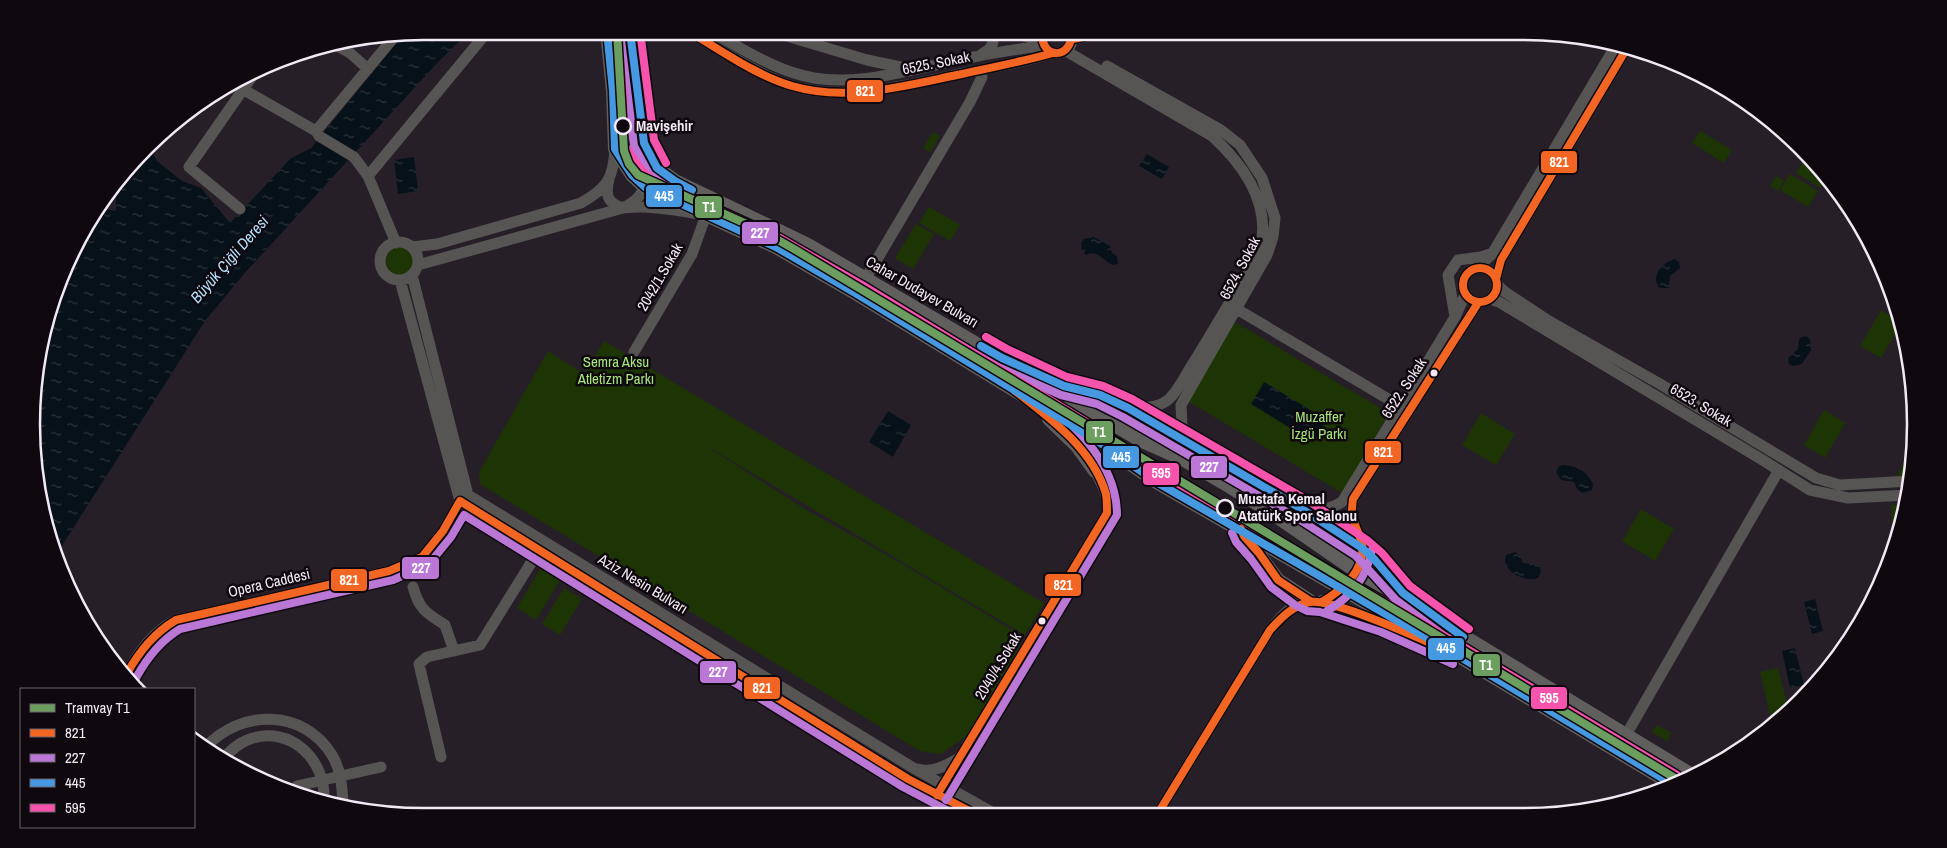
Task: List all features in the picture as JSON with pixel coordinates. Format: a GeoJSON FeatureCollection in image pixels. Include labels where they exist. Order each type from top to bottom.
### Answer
{"type":"FeatureCollection","features":[{"type":"Feature","properties":{"kind":"main road"},"geometry":{"type":"LineString","coordinates":[[608,40],[613,91],[615,150],[632,174],[645,187],[776,246],[1096,440],[1158,483],[1241,529],[1666,780]]}},
{"type":"Feature","properties":{"kind":"main road","name":"Cahar Dudayev Bulvarı"},"geometry":{"type":"LineString","coordinates":[[631,40],[644,142],[657,168],[675,181],[801,241],[1140,440],[1181,458],[1229,486],[1356,571],[1685,772]]}},
{"type":"Feature","properties":{"kind":"main road"},"geometry":{"type":"LineString","coordinates":[[1002,358],[1064,386],[1100,395],[1128,408]]}},
{"type":"Feature","properties":{"kind":"main road"},"geometry":{"type":"LineString","coordinates":[[1014,390],[1057,424],[1077,446],[1095,471]]}},
{"type":"Feature","properties":{"kind":"main road"},"geometry":{"type":"LineString","coordinates":[[1241,529],[1244,536],[1278,580],[1316,602],[1385,623],[1456,655]]}},
{"type":"Feature","properties":{"kind":"main road"},"geometry":{"type":"LineString","coordinates":[[1362,548],[1403,593],[1466,639]]}},
{"type":"Feature","properties":{"kind":"street"},"geometry":{"type":"LineString","coordinates":[[368,176],[418,113],[480,40]]}},
{"type":"Feature","properties":{"kind":"street","name":"6525. Sokak"},"geometry":{"type":"LineString","coordinates":[[704,40],[792,86],[825,91],[867,91],[1034,59],[1045,43]]}},
{"type":"Feature","properties":{"kind":"street","name":"6525. Sokak"},"geometry":{"type":"LineString","coordinates":[[726,40],[774,66],[813,78],[847,81],[1045,43]]}},
{"type":"Feature","properties":{"kind":"street"},"geometry":{"type":"LineString","coordinates":[[800,40],[867,60],[914,69]]}},
{"type":"Feature","properties":{"kind":"street"},"geometry":{"type":"LineString","coordinates":[[974,57],[990,50],[993,40]]}},
{"type":"Feature","properties":{"kind":"street"},"geometry":{"type":"LineString","coordinates":[[318,134],[390,42]]}},
{"type":"Feature","properties":{"kind":"street"},"geometry":{"type":"LineString","coordinates":[[1045,43],[1058,54],[1070,42]]}},
{"type":"Feature","properties":{"kind":"street","name":"6524. Sokak"},"geometry":{"type":"LineString","coordinates":[[1070,42],[1221,130],[1240,146],[1262,178],[1275,218],[1273,236],[1267,255],[1181,405],[1182,426],[1190,444]]}},
{"type":"Feature","properties":{"kind":"street","name":"6524. Sokak"},"geometry":{"type":"LineString","coordinates":[[1070,42],[1212,136],[1230,152],[1255,191],[1263,218],[1263,240],[1258,254],[1175,392],[1163,403],[1128,408]]}},
{"type":"Feature","properties":{"kind":"street"},"geometry":{"type":"LineString","coordinates":[[342,49],[350,53],[368,69]]}},
{"type":"Feature","properties":{"kind":"street"},"geometry":{"type":"LineString","coordinates":[[1612,51],[1492,254],[1465,276],[1462,286],[1469,299],[1478,302],[1490,299],[1496,290],[1501,260],[1624,54]]}},
{"type":"Feature","properties":{"kind":"street"},"geometry":{"type":"LineString","coordinates":[[866,278],[970,102],[982,77]]}},
{"type":"Feature","properties":{"kind":"street"},"geometry":{"type":"LineString","coordinates":[[240,209],[189,168],[249,83]]}},
{"type":"Feature","properties":{"kind":"street"},"geometry":{"type":"LineString","coordinates":[[240,87],[354,157],[368,176],[396,242]]}},
{"type":"Feature","properties":{"kind":"street"},"geometry":{"type":"LineString","coordinates":[[615,150],[613,172],[606,190],[614,205],[623,208],[649,208],[706,215]]}},
{"type":"Feature","properties":{"kind":"street"},"geometry":{"type":"LineString","coordinates":[[400,280],[415,270],[623,208],[635,202],[650,176],[657,168]]}},
{"type":"Feature","properties":{"kind":"street"},"geometry":{"type":"LineString","coordinates":[[412,247],[437,244],[581,203],[600,192],[610,180]]}},
{"type":"Feature","properties":{"kind":"street","name":"2042/1.Sokak"},"geometry":{"type":"LineString","coordinates":[[634,352],[692,254],[706,215]]}},
{"type":"Feature","properties":{"kind":"street"},"geometry":{"type":"LineString","coordinates":[[400,280],[388,276],[384,271],[381,260],[386,248],[396,242],[402,242],[412,247],[417,255],[415,270],[465,497]]}},
{"type":"Feature","properties":{"kind":"street"},"geometry":{"type":"LineString","coordinates":[[1455,317],[1448,275],[1458,260],[1492,254]]}},
{"type":"Feature","properties":{"kind":"street"},"geometry":{"type":"LineString","coordinates":[[1477,268],[1486,270],[1496,282]]}},
{"type":"Feature","properties":{"kind":"street"},"geometry":{"type":"LineString","coordinates":[[400,280],[465,497]]}},
{"type":"Feature","properties":{"kind":"street","name":"6523. Sokak"},"geometry":{"type":"LineString","coordinates":[[1496,282],[1507,294],[1549,320],[1816,478],[1840,485],[1903,481]]}},
{"type":"Feature","properties":{"kind":"street","name":"6522. Sokak"},"geometry":{"type":"LineString","coordinates":[[1302,509],[1331,509],[1342,502],[1455,317],[1466,295]]}},
{"type":"Feature","properties":{"kind":"street","name":"6523. Sokak"},"geometry":{"type":"LineString","coordinates":[[1490,299],[1499,302],[1780,470],[1810,490],[1848,498],[1901,495]]}},
{"type":"Feature","properties":{"kind":"street","name":"6522. Sokak"},"geometry":{"type":"LineString","coordinates":[[1362,548],[1352,514],[1354,499],[1478,302]]}},
{"type":"Feature","properties":{"kind":"street"},"geometry":{"type":"LineString","coordinates":[[1235,308],[1400,406]]}},
{"type":"Feature","properties":{"kind":"street"},"geometry":{"type":"LineString","coordinates":[[1095,471],[1092,456],[1100,427],[1117,411],[1128,408],[1302,509],[1362,548],[1356,571],[1343,589],[1336,595],[1316,602],[1294,606],[1282,615],[1270,630],[1161,808]]}},
{"type":"Feature","properties":{"kind":"street"},"geometry":{"type":"LineString","coordinates":[[1626,735],[1780,470]]}},
{"type":"Feature","properties":{"kind":"street","name":"2040/4.Sokak"},"geometry":{"type":"LineString","coordinates":[[937,795],[1107,513],[1108,495],[1095,471]]}},
{"type":"Feature","properties":{"kind":"street","name":"Aziz Nesin Bulvarı"},"geometry":{"type":"LineString","coordinates":[[465,497],[539,550],[937,795],[966,807]]}},
{"type":"Feature","properties":{"kind":"street","name":"Aziz Nesin Bulvarı"},"geometry":{"type":"LineString","coordinates":[[465,497],[915,769],[944,784],[966,807]]}},
{"type":"Feature","properties":{"kind":"street","name":"Opera Caddesi"},"geometry":{"type":"LineString","coordinates":[[129,670],[152,636],[162,627],[176,620],[389,571],[422,557],[443,531],[465,497]]}},
{"type":"Feature","properties":{"kind":"street"},"geometry":{"type":"LineString","coordinates":[[441,757],[419,664],[427,657],[480,645],[539,550]]}},
{"type":"Feature","properties":{"kind":"street"},"geometry":{"type":"LineString","coordinates":[[413,587],[417,603],[429,615],[445,625],[454,651]]}},
{"type":"Feature","properties":{"kind":"street"},"geometry":{"type":"LineString","coordinates":[[211,743],[224,731],[246,721],[271,718],[295,724],[316,736],[332,755],[341,777],[343,799]]}},
{"type":"Feature","properties":{"kind":"street"},"geometry":{"type":"LineString","coordinates":[[228,754],[234,747],[250,739],[269,736],[287,740],[304,749],[316,763],[323,780],[324,795]]}},
{"type":"Feature","properties":{"kind":"street"},"geometry":{"type":"LineString","coordinates":[[915,769],[924,771],[937,769],[960,757]]}},
{"type":"Feature","properties":{"kind":"street"},"geometry":{"type":"LineString","coordinates":[[297,786],[381,767]]}},
{"type":"Feature","properties":{"kind":"street"},"geometry":{"type":"LineString","coordinates":[[937,795],[946,808]]}},
{"type":"Feature","properties":{"kind":"green space"},"geometry":{"type":"Polygon","coordinates":[[[1700,131],[1732,150],[1724,163],[1692,143],[1700,131]]]}},
{"type":"Feature","properties":{"kind":"green space"},"geometry":{"type":"Polygon","coordinates":[[[933,132],[940,136],[930,152],[923,148],[933,132]]]}},
{"type":"Feature","properties":{"kind":"green space"},"geometry":{"type":"Polygon","coordinates":[[[1803,161],[1823,184],[1820,188],[1796,173],[1803,161]]]}},
{"type":"Feature","properties":{"kind":"green space"},"geometry":{"type":"Polygon","coordinates":[[[1790,174],[1818,191],[1808,207],[1780,190],[1790,174]]]}},
{"type":"Feature","properties":{"kind":"green space"},"geometry":{"type":"Polygon","coordinates":[[[1776,176],[1784,181],[1778,191],[1770,186],[1776,176]]]}},
{"type":"Feature","properties":{"kind":"green space"},"geometry":{"type":"Polygon","coordinates":[[[929,207],[960,225],[950,241],[919,223],[929,207]]]}},
{"type":"Feature","properties":{"kind":"green space"},"geometry":{"type":"Polygon","coordinates":[[[916,224],[934,234],[913,269],[895,258],[916,224]]]}},
{"type":"Feature","properties":{"kind":"green space"},"geometry":{"type":"Polygon","coordinates":[[[400,247],[410,251],[414,261],[410,271],[400,275],[390,271],[386,261],[390,251],[400,247]]]}},
{"type":"Feature","properties":{"kind":"green space"},"geometry":{"type":"Polygon","coordinates":[[[1881,310],[1892,317],[1896,333],[1881,358],[1860,346],[1881,310]]]}},
{"type":"Feature","properties":{"kind":"green space","name":"Muzaffer İzgü Parkı"},"geometry":{"type":"Polygon","coordinates":[[[1235,322],[1389,413],[1342,493],[1188,401],[1235,322]]]}},
{"type":"Feature","properties":{"kind":"green space","name":"Semra Aksu Atletizm Parkı"},"geometry":{"type":"Polygon","coordinates":[[[604,341],[1044,603],[1025,635],[695,439],[805,509],[899,562],[1014,631],[1022,644],[968,735],[941,754],[920,751],[480,484],[479,472],[548,351],[584,374],[604,341]]]}},
{"type":"Feature","properties":{"kind":"green space"},"geometry":{"type":"Polygon","coordinates":[[[1824,410],[1845,423],[1825,458],[1804,445],[1824,410]]]}},
{"type":"Feature","properties":{"kind":"green space"},"geometry":{"type":"Polygon","coordinates":[[[1481,413],[1515,434],[1496,465],[1462,445],[1481,413]]]}},
{"type":"Feature","properties":{"kind":"green space"},"geometry":{"type":"Polygon","coordinates":[[[1905,461],[1904,477],[1896,477],[1905,461]]]}},
{"type":"Feature","properties":{"kind":"green space"},"geometry":{"type":"Polygon","coordinates":[[[1899,504],[1892,530],[1891,505],[1899,504]]]}},
{"type":"Feature","properties":{"kind":"green space"},"geometry":{"type":"Polygon","coordinates":[[[1641,509],[1674,529],[1655,561],[1622,541],[1641,509]]]}},
{"type":"Feature","properties":{"kind":"green space"},"geometry":{"type":"Polygon","coordinates":[[[540,569],[560,580],[536,620],[517,608],[540,569]]]}},
{"type":"Feature","properties":{"kind":"green space"},"geometry":{"type":"Polygon","coordinates":[[[564,588],[582,599],[560,635],[542,624],[564,588]]]}},
{"type":"Feature","properties":{"kind":"green space"},"geometry":{"type":"Polygon","coordinates":[[[1778,668],[1787,703],[1771,718],[1760,672],[1778,668]]]}},
{"type":"Feature","properties":{"kind":"green space"},"geometry":{"type":"Polygon","coordinates":[[[1657,725],[1672,733],[1667,741],[1652,732],[1657,725]]]}},
{"type":"Feature","properties":{"kind":"water","name":"Büyük Çiğli Deresi"},"geometry":{"type":"Polygon","coordinates":[[[461,40],[440,60],[243,275],[205,321],[60,548],[47,499],[43,474],[40,424],[43,374],[47,349],[60,301],[69,277],[91,232],[106,210],[116,211],[116,194],[152,152],[157,161],[182,181],[201,188],[230,223],[291,158],[311,148],[398,41],[461,40]]]}},
{"type":"Feature","properties":{"kind":"water"},"geometry":{"type":"Polygon","coordinates":[[[1147,154],[1169,167],[1162,179],[1139,166],[1147,154]]]}},
{"type":"Feature","properties":{"kind":"water"},"geometry":{"type":"Polygon","coordinates":[[[414,157],[418,191],[398,194],[394,160],[414,157]]]}},
{"type":"Feature","properties":{"kind":"water"},"geometry":{"type":"Polygon","coordinates":[[[1094,237],[1110,246],[1112,253],[1117,256],[1118,263],[1115,265],[1111,264],[1095,254],[1086,255],[1082,250],[1081,243],[1084,239],[1094,237]]]}},
{"type":"Feature","properties":{"kind":"water"},"geometry":{"type":"Polygon","coordinates":[[[1675,259],[1679,262],[1680,268],[1670,276],[1669,288],[1660,288],[1656,280],[1659,270],[1670,260],[1675,259]]]}},
{"type":"Feature","properties":{"kind":"water"},"geometry":{"type":"Polygon","coordinates":[[[1806,336],[1810,339],[1811,350],[1802,364],[1793,366],[1789,364],[1788,358],[1798,349],[1799,338],[1806,336]]]}},
{"type":"Feature","properties":{"kind":"water"},"geometry":{"type":"Polygon","coordinates":[[[1264,382],[1327,420],[1313,442],[1251,404],[1264,382]]]}},
{"type":"Feature","properties":{"kind":"water"},"geometry":{"type":"Polygon","coordinates":[[[888,411],[911,425],[893,457],[869,442],[888,411]]]}},
{"type":"Feature","properties":{"kind":"water"},"geometry":{"type":"Polygon","coordinates":[[[1559,466],[1577,468],[1585,473],[1591,479],[1593,484],[1592,490],[1582,493],[1577,489],[1574,482],[1561,480],[1556,472],[1559,466]]]}},
{"type":"Feature","properties":{"kind":"water"},"geometry":{"type":"Polygon","coordinates":[[[1515,552],[1520,556],[1523,563],[1535,564],[1539,567],[1541,572],[1538,578],[1527,579],[1510,571],[1505,561],[1506,555],[1515,552]]]}},
{"type":"Feature","properties":{"kind":"water"},"geometry":{"type":"Polygon","coordinates":[[[1815,599],[1823,631],[1812,634],[1804,602],[1815,599]]]}},
{"type":"Feature","properties":{"kind":"water"},"geometry":{"type":"Polygon","coordinates":[[[1795,648],[1804,685],[1790,688],[1782,651],[1795,648]]]}},
{"type":"Feature","properties":{"kind":"tram line","name":"T1"},"geometry":{"type":"LineString","coordinates":[[618,40],[624,151],[629,164],[638,175],[762,231],[794,249],[1674,777]]}},
{"type":"Feature","properties":{"kind":"transit line","name":"445"},"geometry":{"type":"LineString","coordinates":[[608,40],[613,91],[615,149],[632,175],[645,187],[776,247],[857,294],[1096,440],[1158,483],[1457,655],[1666,780]]}},
{"type":"Feature","properties":{"kind":"transit line","name":"595"},"geometry":{"type":"LineString","coordinates":[[618,40],[623,90],[625,146],[640,168],[651,179],[780,238],[862,285],[1101,431],[1163,475],[1462,646],[1677,775]]}},
{"type":"Feature","properties":{"kind":"transit line","name":"227"},"geometry":{"type":"LineString","coordinates":[[621,40],[634,146],[649,174],[671,190],[803,254],[998,367],[1061,395],[1097,404],[1123,417],[1297,518],[1356,556],[1396,600],[1459,647]]}},
{"type":"Feature","properties":{"kind":"transit line","name":"445"},"geometry":{"type":"LineString","coordinates":[[631,40],[644,143],[657,168],[692,190]]}},
{"type":"Feature","properties":{"kind":"transit line","name":"595"},"geometry":{"type":"LineString","coordinates":[[641,40],[654,140],[666,163]]}},
{"type":"Feature","properties":{"kind":"transit line","name":"821"},"geometry":{"type":"LineString","coordinates":[[703,40],[738,62],[778,81],[812,91],[833,93],[896,88],[1053,53]]}},
{"type":"Feature","properties":{"kind":"transit line","name":"821"},"geometry":{"type":"LineString","coordinates":[[1043,40],[1046,48],[1051,52],[1057,53],[1063,52],[1071,40]]}},
{"type":"Feature","properties":{"kind":"transit line","name":"821"},"geometry":{"type":"LineString","coordinates":[[1496,279],[1501,260],[1624,54]]}},
{"type":"Feature","properties":{"kind":"transit line","name":"821"},"geometry":{"type":"LineString","coordinates":[[1480,268],[1487,269],[1492,273],[1496,278],[1497,285],[1496,292],[1492,297],[1487,301],[1480,302],[1473,301],[1468,297],[1464,292],[1463,285],[1464,278],[1468,273],[1473,269],[1480,268]]}},
{"type":"Feature","properties":{"kind":"transit line","name":"821"},"geometry":{"type":"LineString","coordinates":[[1322,602],[1351,579],[1360,563],[1362,544],[1352,516],[1353,499],[1478,303]]}},
{"type":"Feature","properties":{"kind":"transit line","name":"595"},"geometry":{"type":"LineString","coordinates":[[986,337],[1067,377],[1103,386],[1132,399],[1307,500],[1367,540],[1382,553],[1410,586],[1469,629]]}},
{"type":"Feature","properties":{"kind":"transit line","name":"445"},"geometry":{"type":"LineString","coordinates":[[981,346],[1002,358],[1064,386],[1100,395],[1128,408],[1302,509],[1362,548],[1403,593],[1463,637]]}},
{"type":"Feature","properties":{"kind":"transit line","name":"227"},"geometry":{"type":"LineString","coordinates":[[946,800],[1117,515],[1115,493],[1108,474],[1097,455],[1069,423],[1020,382]]}},
{"type":"Feature","properties":{"kind":"transit line","name":"821"},"geometry":{"type":"LineString","coordinates":[[937,795],[1107,513],[1106,494],[1100,478],[1080,448],[1055,423],[1014,390]]}},
{"type":"Feature","properties":{"kind":"transit line","name":"821"},"geometry":{"type":"LineString","coordinates":[[129,670],[148,643],[176,620],[389,571],[422,557],[443,531],[460,501],[908,779],[964,808]]}},
{"type":"Feature","properties":{"kind":"transit line","name":"227"},"geometry":{"type":"LineString","coordinates":[[136,678],[155,650],[180,629],[393,580],[429,564],[451,537],[464,515],[903,787],[943,808]]}},
{"type":"Feature","properties":{"kind":"transit line","name":"821"},"geometry":{"type":"LineString","coordinates":[[1241,529],[1244,536],[1278,580],[1310,601]]}},
{"type":"Feature","properties":{"kind":"transit line","name":"227"},"geometry":{"type":"LineString","coordinates":[[1232,533],[1236,542],[1271,587],[1295,605],[1307,611],[1320,612],[1381,632],[1453,664]]}},
{"type":"Feature","properties":{"kind":"transit line","name":"227"},"geometry":{"type":"LineString","coordinates":[[1327,611],[1344,599],[1357,586],[1366,570],[1372,550]]}},
{"type":"Feature","properties":{"kind":"transit line","name":"821"},"geometry":{"type":"LineString","coordinates":[[1161,808],[1270,630],[1298,606],[1310,602],[1339,607],[1382,622],[1457,655]]}},
{"type":"Feature","properties":{"kind":"place","name":"Mavişehir"},"geometry":{"type":"Point","coordinates":[623,126]}},
{"type":"Feature","properties":{"kind":"place","name":"Mustafa Kemal Atatürk Spor Salonu"},"geometry":{"type":"Point","coordinates":[1225,508]}}]}
